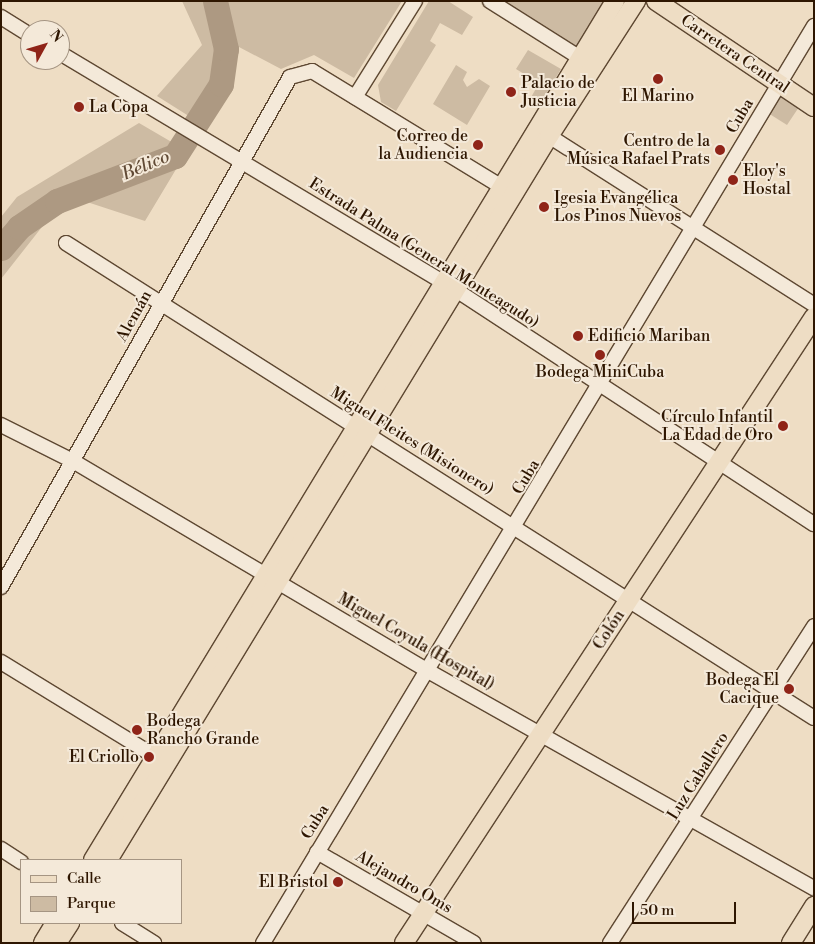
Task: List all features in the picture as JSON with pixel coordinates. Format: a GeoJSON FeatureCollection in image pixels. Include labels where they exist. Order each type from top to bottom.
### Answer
{"type":"FeatureCollection","features":[{"type":"Feature","properties":{"kind":"main road"},"geometry":{"type":"LineString","coordinates":[[450,286],[502,187],[615,1]]}},
{"type":"Feature","properties":{"kind":"main road"},"geometry":{"type":"LineString","coordinates":[[109,859],[450,286],[636,1]]}},
{"type":"Feature","properties":{"kind":"main road","name":"Carretera Central"},"geometry":{"type":"LineString","coordinates":[[656,1],[814,107]]}},
{"type":"Feature","properties":{"kind":"main road","name":"Colón"},"geometry":{"type":"LineString","coordinates":[[404,943],[814,317]]}},
{"type":"Feature","properties":{"kind":"main road"},"geometry":{"type":"LineString","coordinates":[[94,859],[156,757],[274,580]]}},
{"type":"Feature","properties":{"kind":"main road"},"geometry":{"type":"LineString","coordinates":[[791,943],[814,906]]}},
{"type":"Feature","properties":{"kind":"main road"},"geometry":{"type":"LineString","coordinates":[[43,943],[54,924]]}},
{"type":"Feature","properties":{"kind":"main road"},"geometry":{"type":"LineString","coordinates":[[58,943],[69,924]]}},
{"type":"Feature","properties":{"kind":"street"},"geometry":{"type":"LineString","coordinates":[[415,1],[355,97],[502,187]]}},
{"type":"Feature","properties":{"kind":"street"},"geometry":{"type":"LineString","coordinates":[[490,1],[580,58]]}},
{"type":"Feature","properties":{"kind":"street"},"geometry":{"type":"LineString","coordinates":[[1,17],[20,29]]}},
{"type":"Feature","properties":{"kind":"street","name":"Cuba"},"geometry":{"type":"LineString","coordinates":[[264,943],[316,852],[430,672],[814,26]]}},
{"type":"Feature","properties":{"kind":"street","name":"Estrada Palma (General Monteagudo)"},"geometry":{"type":"LineString","coordinates":[[70,59],[450,286],[600,386],[814,524]]}},
{"type":"Feature","properties":{"kind":"street","name":"Alemán"},"geometry":{"type":"LineString","coordinates":[[1,587],[242,162],[285,82],[305,70],[355,97]]}},
{"type":"Feature","properties":{"kind":"street"},"geometry":{"type":"LineString","coordinates":[[548,136],[814,305]]}},
{"type":"Feature","properties":{"kind":"street","name":"Miguel Fleites (Misionero)"},"geometry":{"type":"LineString","coordinates":[[66,243],[814,718]]}},
{"type":"Feature","properties":{"kind":"street","name":"Miguel Coyula (Hospital)"},"geometry":{"type":"LineString","coordinates":[[1,425],[73,461],[430,672],[542,733],[814,888]]}},
{"type":"Feature","properties":{"kind":"street","name":"Luz Caballero"},"geometry":{"type":"LineString","coordinates":[[610,943],[693,818],[814,626]]}},
{"type":"Feature","properties":{"kind":"street"},"geometry":{"type":"LineString","coordinates":[[1,662],[156,757]]}},
{"type":"Feature","properties":{"kind":"street"},"geometry":{"type":"LineString","coordinates":[[1,849],[20,861]]}},
{"type":"Feature","properties":{"kind":"street","name":"Alejandro Oms"},"geometry":{"type":"LineString","coordinates":[[316,852],[474,943]]}},
{"type":"Feature","properties":{"kind":"street"},"geometry":{"type":"LineString","coordinates":[[124,924],[154,943]]}},
{"type":"Feature","properties":{"kind":"green space"},"geometry":{"type":"Polygon","coordinates":[[[182,1],[402,1],[354,78],[314,55],[281,69],[239,47],[231,91],[203,125],[157,96],[202,45],[182,1]]]}},
{"type":"Feature","properties":{"kind":"green space"},"geometry":{"type":"Polygon","coordinates":[[[429,1],[448,1],[473,17],[462,35],[440,23],[430,41],[436,45],[396,111],[381,102],[378,85],[429,1]]]}},
{"type":"Feature","properties":{"kind":"green space"},"geometry":{"type":"Polygon","coordinates":[[[502,1],[611,1],[578,48],[502,1]]]}},
{"type":"Feature","properties":{"kind":"green space"},"geometry":{"type":"Polygon","coordinates":[[[528,50],[561,69],[538,107],[529,101],[539,83],[516,69],[528,50]]]}},
{"type":"Feature","properties":{"kind":"green space"},"geometry":{"type":"Polygon","coordinates":[[[456,65],[467,72],[463,80],[467,87],[479,79],[490,86],[467,125],[433,104],[456,65]]]}},
{"type":"Feature","properties":{"kind":"green space"},"geometry":{"type":"Polygon","coordinates":[[[780,95],[799,107],[787,125],[768,113],[780,95]]]}},
{"type":"Feature","properties":{"kind":"green space"},"geometry":{"type":"Polygon","coordinates":[[[139,123],[187,151],[145,221],[84,201],[49,218],[1,279],[1,217],[17,197],[139,123]]]}},
{"type":"Feature","properties":{"kind":"waterway","name":"Bélico"},"geometry":{"type":"LineString","coordinates":[[1,248],[19,227],[57,201],[175,156],[221,84],[226,49],[215,1]]}},
{"type":"Feature","properties":{"kind":"place","name":"El Marino"},"geometry":{"type":"Point","coordinates":[658,79]}},
{"type":"Feature","properties":{"kind":"place","name":"Palacio de Justicia"},"geometry":{"type":"Point","coordinates":[511,92]}},
{"type":"Feature","properties":{"kind":"place","name":"La Copa"},"geometry":{"type":"Point","coordinates":[79,107]}},
{"type":"Feature","properties":{"kind":"place","name":"Correo de la Audiencia"},"geometry":{"type":"Point","coordinates":[478,145]}},
{"type":"Feature","properties":{"kind":"place","name":"Centro de la Música Rafael Prats"},"geometry":{"type":"Point","coordinates":[720,150]}},
{"type":"Feature","properties":{"kind":"place","name":"Eloy's Hostal"},"geometry":{"type":"Point","coordinates":[733,180]}},
{"type":"Feature","properties":{"kind":"place","name":"Igesia Evangélica Los Pinos Nuevos"},"geometry":{"type":"Point","coordinates":[544,207]}},
{"type":"Feature","properties":{"kind":"place","name":"Edificio Mariban"},"geometry":{"type":"Point","coordinates":[578,336]}},
{"type":"Feature","properties":{"kind":"place","name":"Bodega MiniCuba"},"geometry":{"type":"Point","coordinates":[600,355]}},
{"type":"Feature","properties":{"kind":"place","name":"Círculo Infantil La Edad de Oro"},"geometry":{"type":"Point","coordinates":[783,426]}},
{"type":"Feature","properties":{"kind":"place","name":"Bodega El Cacique"},"geometry":{"type":"Point","coordinates":[789,689]}},
{"type":"Feature","properties":{"kind":"place","name":"Bodega Rancho Grande"},"geometry":{"type":"Point","coordinates":[137,730]}},
{"type":"Feature","properties":{"kind":"place","name":"El Criollo"},"geometry":{"type":"Point","coordinates":[149,757]}},
{"type":"Feature","properties":{"kind":"place","name":"El Bristol"},"geometry":{"type":"Point","coordinates":[338,882]}}]}
